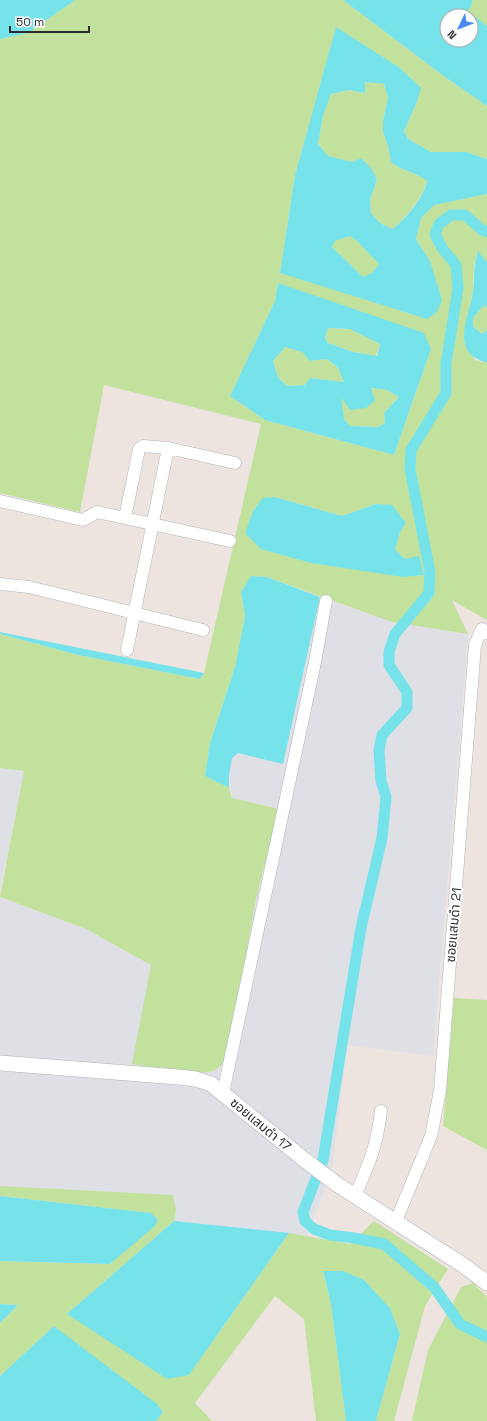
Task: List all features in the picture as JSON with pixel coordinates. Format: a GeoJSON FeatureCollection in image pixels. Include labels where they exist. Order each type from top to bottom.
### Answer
{"type":"FeatureCollection","features":[{"type":"Feature","properties":{"kind":"street"},"geometry":{"type":"LineString","coordinates":[[124,518],[139,449],[143,446],[149,445],[168,448],[235,463]]}},
{"type":"Feature","properties":{"kind":"street"},"geometry":{"type":"LineString","coordinates":[[127,650],[168,448]]}},
{"type":"Feature","properties":{"kind":"street"},"geometry":{"type":"LineString","coordinates":[[0,501],[83,520],[97,512],[230,541]]}},
{"type":"Feature","properties":{"kind":"street"},"geometry":{"type":"LineString","coordinates":[[0,584],[28,587],[203,630]]}},
{"type":"Feature","properties":{"kind":"street"},"geometry":{"type":"LineString","coordinates":[[223,1093],[326,601]]}},
{"type":"Feature","properties":{"kind":"street","name":"ซอยแสมดำ 21"},"geometry":{"type":"LineString","coordinates":[[396,1221],[432,1136],[440,1091],[475,645],[482,630],[487,633]]}},
{"type":"Feature","properties":{"kind":"street","name":"ซอยแสมดำ 17"},"geometry":{"type":"LineString","coordinates":[[0,1063],[196,1079],[211,1084],[338,1185],[396,1221],[487,1283]]}},
{"type":"Feature","properties":{"kind":"street"},"geometry":{"type":"LineString","coordinates":[[355,1196],[371,1160],[378,1137],[380,1111]]}},
{"type":"Feature","properties":{"kind":"shaded area"},"geometry":{"type":"Polygon","coordinates":[[[320,597],[392,622],[468,634],[433,1056],[347,1045],[332,1170],[307,1236],[174,1221],[176,1210],[173,1195],[0,1186],[0,897],[86,929],[151,965],[256,899],[279,809],[232,798],[229,775],[232,758],[238,753],[283,764],[320,597]]]}},
{"type":"Feature","properties":{"kind":"shaded area"},"geometry":{"type":"Polygon","coordinates":[[[0,768],[24,771],[0,892],[0,768]]]}},
{"type":"Feature","properties":{"kind":"green space"},"geometry":{"type":"Polygon","coordinates":[[[75,0],[343,0],[445,77],[487,106],[487,159],[466,152],[431,152],[408,139],[404,131],[417,102],[336,28],[295,175],[280,272],[427,319],[430,261],[416,239],[421,218],[434,205],[487,194],[487,262],[478,252],[474,264],[473,290],[465,330],[475,360],[487,363],[487,620],[452,600],[468,634],[392,622],[267,577],[251,576],[241,592],[245,616],[235,667],[210,743],[205,776],[229,788],[232,798],[279,809],[256,899],[228,1055],[222,1064],[213,1071],[197,1072],[132,1064],[151,965],[86,929],[0,897],[24,771],[0,768],[0,634],[78,655],[200,679],[204,673],[261,424],[104,385],[80,512],[0,493],[0,39],[28,33],[75,0]],[[278,283],[275,301],[230,396],[265,420],[394,455],[431,349],[278,283]],[[275,497],[405,559],[395,550],[400,532],[406,523],[376,504],[342,516],[275,497]]]}},
{"type":"Feature","properties":{"kind":"green space"},"geometry":{"type":"Polygon","coordinates":[[[454,0],[487,0],[487,26],[479,20],[479,8],[464,8],[454,0]]]}},
{"type":"Feature","properties":{"kind":"green space"},"geometry":{"type":"Polygon","coordinates":[[[365,82],[384,84],[388,98],[383,120],[383,132],[388,146],[391,162],[400,168],[427,180],[422,193],[413,207],[392,229],[380,223],[371,213],[370,200],[377,179],[370,168],[361,158],[352,162],[328,156],[318,144],[323,116],[331,94],[349,90],[364,93],[365,82]]]}},
{"type":"Feature","properties":{"kind":"green space"},"geometry":{"type":"Polygon","coordinates":[[[350,236],[356,239],[380,264],[372,273],[363,278],[332,247],[335,241],[350,236]]]}},
{"type":"Feature","properties":{"kind":"green space"},"geometry":{"type":"Polygon","coordinates":[[[484,305],[487,308],[487,330],[482,334],[473,326],[473,318],[484,305]]]}},
{"type":"Feature","properties":{"kind":"green space"},"geometry":{"type":"Polygon","coordinates":[[[328,328],[350,329],[380,344],[376,356],[353,352],[328,343],[325,338],[328,328]]]}},
{"type":"Feature","properties":{"kind":"green space"},"geometry":{"type":"Polygon","coordinates":[[[285,347],[302,352],[310,361],[327,359],[338,368],[344,382],[310,378],[305,385],[287,386],[278,377],[273,361],[285,347]]]}},
{"type":"Feature","properties":{"kind":"green space"},"geometry":{"type":"Polygon","coordinates":[[[370,388],[387,390],[399,397],[384,413],[385,423],[378,427],[350,426],[344,419],[340,396],[370,388]]]}},
{"type":"Feature","properties":{"kind":"green space"},"geometry":{"type":"Polygon","coordinates":[[[454,998],[487,1000],[487,1150],[443,1126],[454,998]]]}},
{"type":"Feature","properties":{"kind":"green space"},"geometry":{"type":"Polygon","coordinates":[[[0,1186],[173,1195],[176,1210],[174,1221],[67,1314],[189,1375],[289,1233],[350,1244],[374,1221],[448,1269],[425,1306],[394,1421],[376,1421],[400,1334],[390,1308],[364,1280],[323,1272],[331,1304],[346,1421],[316,1421],[304,1319],[275,1296],[195,1403],[212,1421],[156,1421],[163,1412],[54,1326],[0,1376],[0,1323],[18,1305],[0,1304],[0,1261],[110,1264],[158,1220],[150,1213],[0,1196],[0,1186]]]}},
{"type":"Feature","properties":{"kind":"green space"},"geometry":{"type":"Polygon","coordinates":[[[473,1283],[487,1297],[487,1421],[412,1421],[428,1350],[461,1287],[473,1283]]]}},
{"type":"Feature","properties":{"kind":"water"},"geometry":{"type":"Polygon","coordinates":[[[0,0],[75,0],[28,33],[0,39],[0,0]]]}},
{"type":"Feature","properties":{"kind":"water"},"geometry":{"type":"Polygon","coordinates":[[[343,0],[454,0],[464,8],[439,8],[439,48],[479,48],[479,20],[487,26],[487,106],[445,77],[343,0]]]}},
{"type":"Feature","properties":{"kind":"water"},"geometry":{"type":"Polygon","coordinates":[[[336,27],[400,68],[421,88],[417,102],[404,131],[408,139],[431,152],[466,152],[487,159],[487,194],[434,205],[421,218],[416,239],[430,261],[442,300],[437,312],[427,319],[280,273],[295,175],[336,27]],[[365,82],[365,93],[349,90],[331,94],[323,116],[318,144],[328,156],[352,162],[361,158],[371,168],[377,179],[370,200],[371,213],[380,223],[392,229],[403,220],[414,207],[423,194],[427,181],[391,162],[388,146],[383,132],[383,120],[388,98],[384,84],[365,82]],[[350,236],[335,241],[332,247],[363,277],[372,273],[379,264],[356,240],[350,236]]]}},
{"type":"Feature","properties":{"kind":"water"},"geometry":{"type":"Polygon","coordinates":[[[478,251],[487,262],[487,308],[484,305],[473,318],[473,326],[482,334],[487,330],[487,363],[470,354],[466,348],[464,338],[465,324],[473,291],[476,256],[478,251]]]}},
{"type":"Feature","properties":{"kind":"water"},"geometry":{"type":"Polygon","coordinates":[[[278,283],[424,333],[431,349],[394,455],[265,420],[230,396],[275,301],[278,283]],[[328,328],[325,338],[328,343],[353,352],[377,356],[380,344],[350,329],[328,328]],[[285,347],[273,361],[278,377],[287,386],[305,385],[310,378],[344,382],[338,368],[327,359],[310,361],[302,352],[285,347]],[[371,388],[375,401],[366,408],[350,410],[341,397],[344,419],[350,426],[378,427],[385,423],[384,413],[399,397],[387,390],[371,388]]]}},
{"type":"Feature","properties":{"kind":"water"},"geometry":{"type":"Polygon","coordinates":[[[275,497],[342,516],[376,504],[392,505],[406,523],[400,532],[395,550],[405,559],[419,556],[424,575],[403,577],[311,563],[261,549],[245,533],[253,511],[263,498],[275,497]]]}},
{"type":"Feature","properties":{"kind":"water"},"geometry":{"type":"Polygon","coordinates":[[[251,576],[267,577],[320,597],[283,764],[238,753],[232,758],[229,775],[229,788],[205,776],[210,743],[235,667],[245,616],[241,592],[251,576]]]}},
{"type":"Feature","properties":{"kind":"water"},"geometry":{"type":"Polygon","coordinates":[[[0,632],[204,673],[200,679],[78,655],[0,634],[0,632]]]}},
{"type":"Feature","properties":{"kind":"water"},"geometry":{"type":"Polygon","coordinates":[[[0,1196],[151,1213],[158,1220],[155,1226],[110,1264],[0,1261],[0,1196]]]}},
{"type":"Feature","properties":{"kind":"water"},"geometry":{"type":"Polygon","coordinates":[[[174,1221],[289,1233],[189,1375],[167,1379],[67,1314],[174,1221]]]}},
{"type":"Feature","properties":{"kind":"water"},"geometry":{"type":"Polygon","coordinates":[[[323,1271],[343,1271],[364,1280],[390,1308],[400,1334],[376,1421],[346,1421],[331,1304],[323,1271]]]}},
{"type":"Feature","properties":{"kind":"water"},"geometry":{"type":"Polygon","coordinates":[[[0,1304],[18,1305],[0,1323],[0,1304]]]}},
{"type":"Feature","properties":{"kind":"water"},"geometry":{"type":"Polygon","coordinates":[[[54,1326],[157,1404],[163,1412],[156,1421],[0,1421],[0,1376],[54,1326]]]}},
{"type":"Feature","properties":{"kind":"waterway"},"geometry":{"type":"LineString","coordinates":[[458,8],[463,0]]}},
{"type":"Feature","properties":{"kind":"waterway"},"geometry":{"type":"LineString","coordinates":[[487,232],[482,230],[465,215],[451,215],[439,224],[435,234],[442,248],[456,265],[458,288],[446,364],[446,393],[411,450],[410,469],[430,572],[429,593],[395,634],[389,652],[389,665],[407,692],[407,708],[382,735],[379,750],[381,781],[386,797],[382,838],[361,928],[323,1160],[303,1212],[305,1221],[314,1229],[330,1235],[384,1244],[434,1287],[460,1324],[487,1337]]}}]}
